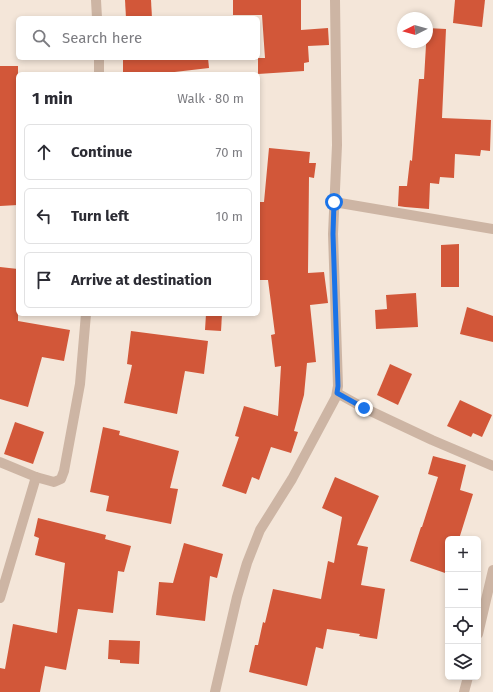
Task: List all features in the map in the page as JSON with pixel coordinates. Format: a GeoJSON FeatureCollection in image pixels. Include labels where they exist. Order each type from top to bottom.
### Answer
{"type":"FeatureCollection","features":[{"type":"Feature","properties":{"kind":"street"},"geometry":{"type":"LineString","coordinates":[[96,0],[97,16]]}},
{"type":"Feature","properties":{"kind":"street"},"geometry":{"type":"LineString","coordinates":[[215,692],[237,597],[247,563],[260,530],[292,479],[337,393],[333,234],[337,145],[335,0]]}},
{"type":"Feature","properties":{"kind":"street"},"geometry":{"type":"LineString","coordinates":[[99,60],[100,72]]}},
{"type":"Feature","properties":{"kind":"street"},"geometry":{"type":"LineString","coordinates":[[334,202],[493,229]]}},
{"type":"Feature","properties":{"kind":"street"},"geometry":{"type":"LineString","coordinates":[[0,462],[36,477],[54,482],[61,478],[64,471],[80,384],[86,316]]}},
{"type":"Feature","properties":{"kind":"street"},"geometry":{"type":"LineString","coordinates":[[337,393],[364,408],[432,440],[493,466]]}},
{"type":"Feature","properties":{"kind":"street"},"geometry":{"type":"LineString","coordinates":[[0,598],[36,477]]}},
{"type":"Feature","properties":{"kind":"street"},"geometry":{"type":"LineString","coordinates":[[481,621],[493,570]]}},
{"type":"Feature","properties":{"kind":"street"},"geometry":{"type":"LineString","coordinates":[[464,692],[467,680]]}},
{"type":"Feature","properties":{"kind":"building"},"geometry":{"type":"Polygon","coordinates":[[[125,0],[151,0],[152,16],[126,16],[125,0]]]}},
{"type":"Feature","properties":{"kind":"building"},"geometry":{"type":"Polygon","coordinates":[[[233,0],[301,0],[301,30],[328,28],[329,45],[308,46],[309,62],[304,63],[304,71],[260,74],[260,72],[258,72],[258,60],[260,60],[260,58],[265,58],[262,15],[233,15],[233,0]]]}},
{"type":"Feature","properties":{"kind":"building"},"geometry":{"type":"Polygon","coordinates":[[[455,0],[485,0],[482,27],[453,23],[455,0]]]}},
{"type":"Feature","properties":{"kind":"building"},"geometry":{"type":"Polygon","coordinates":[[[433,28],[446,29],[442,118],[491,120],[490,151],[481,150],[480,156],[455,154],[454,178],[440,177],[439,184],[430,183],[429,209],[398,206],[399,186],[407,186],[410,160],[412,161],[419,79],[424,79],[426,48],[433,48],[433,28]]]}},
{"type":"Feature","properties":{"kind":"building"},"geometry":{"type":"Polygon","coordinates":[[[123,60],[208,60],[209,68],[175,72],[123,72],[123,60]]]}},
{"type":"Feature","properties":{"kind":"building"},"geometry":{"type":"Polygon","coordinates":[[[0,66],[18,66],[18,72],[16,72],[16,205],[0,206],[0,66]]]}},
{"type":"Feature","properties":{"kind":"building"},"geometry":{"type":"Polygon","coordinates":[[[269,148],[310,152],[309,163],[316,163],[314,178],[309,177],[308,273],[324,272],[328,303],[310,305],[316,362],[307,363],[304,395],[294,431],[298,432],[291,453],[271,447],[259,480],[252,477],[246,494],[222,486],[239,437],[235,436],[244,406],[278,416],[281,366],[275,367],[271,335],[275,334],[268,280],[260,280],[260,202],[264,202],[269,148]]]}},
{"type":"Feature","properties":{"kind":"building"},"geometry":{"type":"Polygon","coordinates":[[[459,244],[459,287],[441,287],[441,245],[459,244]]]}},
{"type":"Feature","properties":{"kind":"building"},"geometry":{"type":"Polygon","coordinates":[[[0,267],[16,269],[16,316],[18,316],[18,321],[70,330],[64,361],[42,357],[28,407],[0,399],[0,267]]]}},
{"type":"Feature","properties":{"kind":"building"},"geometry":{"type":"Polygon","coordinates":[[[416,293],[418,327],[376,329],[375,310],[387,309],[386,295],[416,293]]]}},
{"type":"Feature","properties":{"kind":"building"},"geometry":{"type":"Polygon","coordinates":[[[467,307],[493,316],[493,342],[460,334],[467,307]]]}},
{"type":"Feature","properties":{"kind":"building"},"geometry":{"type":"Polygon","coordinates":[[[206,316],[222,316],[221,331],[205,330],[206,316]]]}},
{"type":"Feature","properties":{"kind":"building"},"geometry":{"type":"Polygon","coordinates":[[[131,331],[208,341],[204,374],[185,371],[177,414],[124,403],[132,365],[127,364],[131,331]]]}},
{"type":"Feature","properties":{"kind":"building"},"geometry":{"type":"Polygon","coordinates":[[[390,364],[412,374],[398,405],[377,395],[390,364]]]}},
{"type":"Feature","properties":{"kind":"building"},"geometry":{"type":"Polygon","coordinates":[[[460,400],[492,415],[482,437],[473,433],[471,437],[447,426],[460,400]]]}},
{"type":"Feature","properties":{"kind":"building"},"geometry":{"type":"Polygon","coordinates":[[[15,422],[44,432],[33,464],[4,454],[15,422]]]}},
{"type":"Feature","properties":{"kind":"building"},"geometry":{"type":"Polygon","coordinates":[[[103,427],[120,431],[119,435],[179,451],[170,488],[178,489],[171,524],[106,511],[109,496],[90,492],[103,427]]]}},
{"type":"Feature","properties":{"kind":"building"},"geometry":{"type":"Polygon","coordinates":[[[433,456],[466,465],[460,490],[473,494],[460,536],[445,536],[445,573],[410,561],[438,477],[428,474],[433,456]]]}},
{"type":"Feature","properties":{"kind":"building"},"geometry":{"type":"Polygon","coordinates":[[[335,477],[379,496],[357,545],[368,547],[361,585],[385,589],[377,639],[359,636],[360,634],[327,629],[323,649],[316,647],[307,686],[249,672],[255,645],[258,645],[263,622],[265,623],[273,589],[321,599],[328,561],[334,563],[342,517],[322,508],[335,477]]]}},
{"type":"Feature","properties":{"kind":"building"},"geometry":{"type":"Polygon","coordinates":[[[38,518],[106,535],[105,539],[131,546],[124,572],[118,571],[113,613],[78,609],[66,670],[45,666],[40,692],[0,692],[0,668],[5,669],[13,624],[57,633],[65,563],[35,555],[39,538],[34,536],[38,518]]]}},
{"type":"Feature","properties":{"kind":"building"},"geometry":{"type":"Polygon","coordinates":[[[184,543],[223,554],[217,578],[210,576],[205,621],[156,615],[159,582],[173,583],[184,543]]]}},
{"type":"Feature","properties":{"kind":"building"},"geometry":{"type":"Polygon","coordinates":[[[109,640],[140,641],[139,664],[120,663],[120,660],[108,659],[109,640]]]}},
{"type":"Feature","properties":{"kind":"route"},"geometry":{"type":"LineString","coordinates":[[334,202],[333,234],[337,393],[364,408]]}}]}
